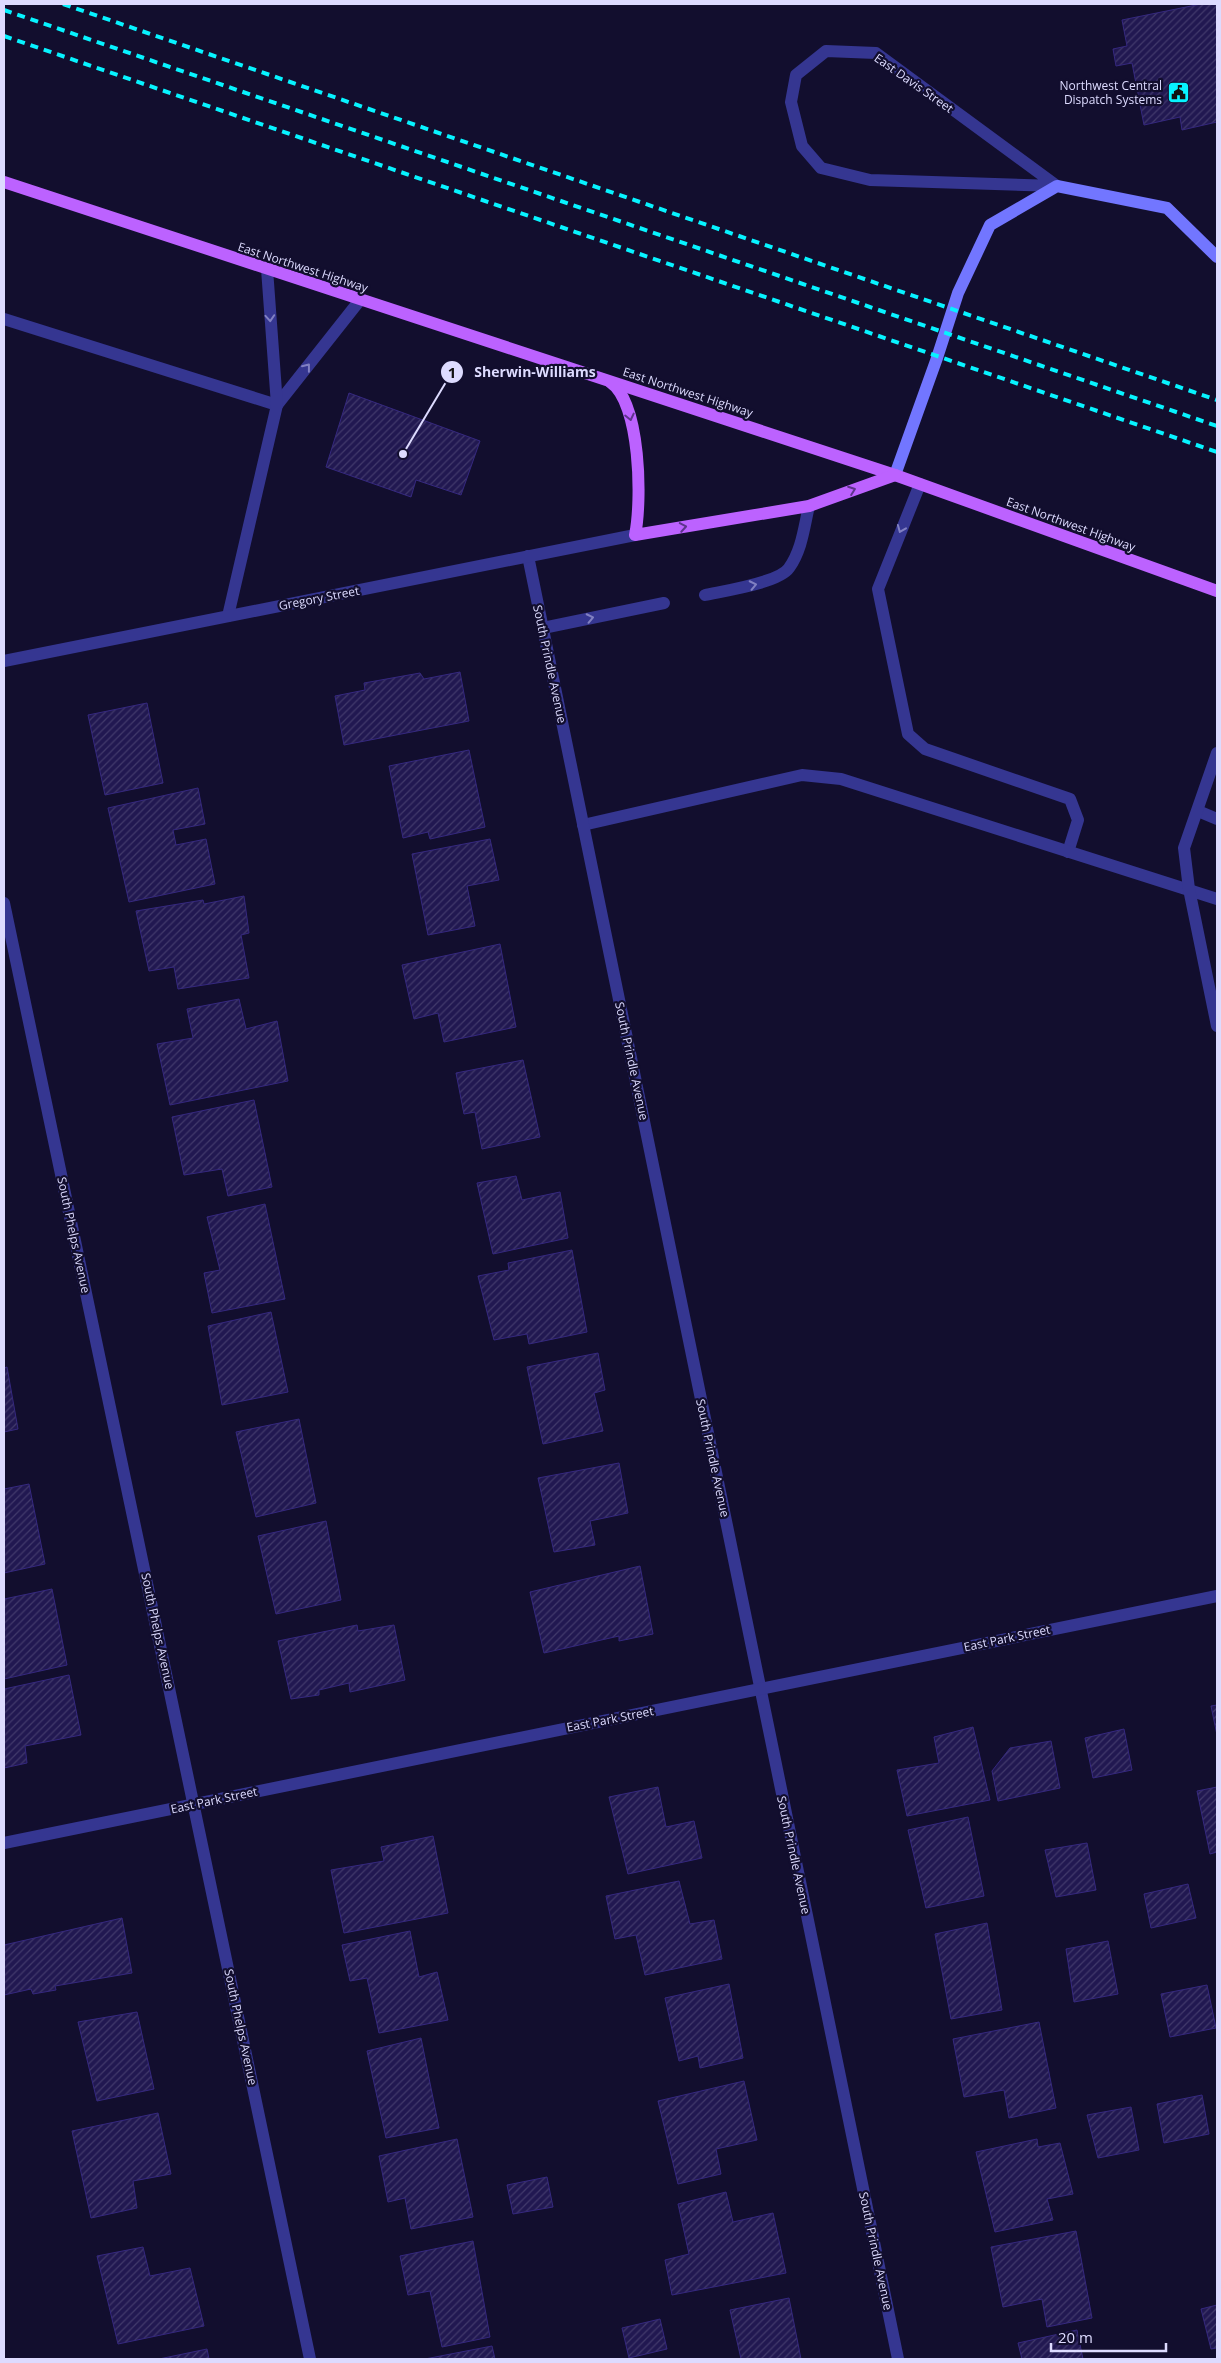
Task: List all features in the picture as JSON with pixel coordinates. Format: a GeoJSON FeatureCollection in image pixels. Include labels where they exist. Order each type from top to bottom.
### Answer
{"type":"FeatureCollection","features":[{"type":"Feature","properties":{"kind":"main road","name":"East Northwest Highway"},"geometry":{"type":"LineString","coordinates":[[4,182],[895,475],[1217,591]]}},
{"type":"Feature","properties":{"kind":"main road"},"geometry":{"type":"LineString","coordinates":[[603,379],[622,393],[631,423],[640,502],[635,535],[809,506],[895,475]]}},
{"type":"Feature","properties":{"kind":"street","name":"East Davis Street"},"geometry":{"type":"LineString","coordinates":[[1058,186],[876,53],[826,51],[796,75],[791,102],[802,146],[820,168],[870,180],[1058,186],[1167,208],[1217,257]]}},
{"type":"Feature","properties":{"kind":"street"},"geometry":{"type":"LineString","coordinates":[[895,475],[938,358],[958,293],[990,225],[1058,186]]}},
{"type":"Feature","properties":{"kind":"street"},"geometry":{"type":"LineString","coordinates":[[228,616],[277,405],[267,269]]}},
{"type":"Feature","properties":{"kind":"street"},"geometry":{"type":"LineString","coordinates":[[277,405],[360,300]]}},
{"type":"Feature","properties":{"kind":"street"},"geometry":{"type":"LineString","coordinates":[[4,319],[277,405]]}},
{"type":"Feature","properties":{"kind":"street"},"geometry":{"type":"LineString","coordinates":[[920,484],[878,589],[908,734],[925,749],[1070,799],[1078,820],[1068,852]]}},
{"type":"Feature","properties":{"kind":"street"},"geometry":{"type":"LineString","coordinates":[[705,595],[762,583],[788,570],[800,548],[809,506]]}},
{"type":"Feature","properties":{"kind":"street","name":"Gregory Street"},"geometry":{"type":"LineString","coordinates":[[4,661],[635,535]]}},
{"type":"Feature","properties":{"kind":"street","name":"South Prindle Avenue"},"geometry":{"type":"LineString","coordinates":[[528,556],[898,2359]]}},
{"type":"Feature","properties":{"kind":"street"},"geometry":{"type":"LineString","coordinates":[[543,628],[664,603]]}},
{"type":"Feature","properties":{"kind":"street"},"geometry":{"type":"LineString","coordinates":[[1217,752],[1184,848],[1189,889],[1217,1026]]}},
{"type":"Feature","properties":{"kind":"street"},"geometry":{"type":"LineString","coordinates":[[583,826],[802,775],[840,779],[1217,899]]}},
{"type":"Feature","properties":{"kind":"street"},"geometry":{"type":"LineString","coordinates":[[1198,811],[1217,818]]}},
{"type":"Feature","properties":{"kind":"street","name":"South Phelps Avenue"},"geometry":{"type":"LineString","coordinates":[[4,903],[310,2359]]}},
{"type":"Feature","properties":{"kind":"street","name":"East Park Street"},"geometry":{"type":"LineString","coordinates":[[4,1843],[1217,1596]]}},
{"type":"Feature","properties":{"kind":"building","name":"Northwest Central Dispatch Systems"},"geometry":{"type":"Polygon","coordinates":[[[1201,4],[1217,4],[1217,122],[1182,130],[1180,117],[1144,125],[1132,63],[1116,66],[1113,49],[1127,46],[1122,20],[1201,4]]]}},
{"type":"Feature","properties":{"kind":"building"},"geometry":{"type":"Polygon","coordinates":[[[349,393],[480,441],[461,495],[416,480],[411,497],[326,467],[349,393]]]}},
{"type":"Feature","properties":{"kind":"building"},"geometry":{"type":"Polygon","coordinates":[[[460,672],[469,721],[344,745],[335,696],[365,690],[364,683],[420,673],[424,679],[460,672]]]}},
{"type":"Feature","properties":{"kind":"building"},"geometry":{"type":"Polygon","coordinates":[[[147,703],[163,783],[105,795],[88,715],[147,703]]]}},
{"type":"Feature","properties":{"kind":"building"},"geometry":{"type":"Polygon","coordinates":[[[469,750],[485,827],[430,839],[428,832],[403,838],[389,766],[469,750]]]}},
{"type":"Feature","properties":{"kind":"building"},"geometry":{"type":"Polygon","coordinates":[[[198,788],[205,824],[173,830],[176,845],[206,839],[215,884],[129,902],[108,808],[198,788]]]}},
{"type":"Feature","properties":{"kind":"building"},"geometry":{"type":"Polygon","coordinates":[[[490,839],[499,880],[467,886],[475,926],[428,935],[412,854],[490,839]]]}},
{"type":"Feature","properties":{"kind":"building"},"geometry":{"type":"Polygon","coordinates":[[[244,896],[249,933],[241,935],[249,978],[178,989],[174,967],[149,971],[136,911],[203,900],[204,904],[244,896]]]}},
{"type":"Feature","properties":{"kind":"building"},"geometry":{"type":"Polygon","coordinates":[[[500,944],[516,1027],[444,1042],[438,1013],[414,1019],[402,965],[500,944]]]}},
{"type":"Feature","properties":{"kind":"building"},"geometry":{"type":"Polygon","coordinates":[[[239,999],[246,1029],[277,1021],[288,1081],[170,1105],[157,1044],[193,1038],[187,1009],[239,999]]]}},
{"type":"Feature","properties":{"kind":"building"},"geometry":{"type":"Polygon","coordinates":[[[523,1060],[540,1137],[482,1149],[475,1112],[464,1114],[456,1073],[523,1060]]]}},
{"type":"Feature","properties":{"kind":"building"},"geometry":{"type":"Polygon","coordinates":[[[254,1100],[272,1187],[228,1196],[222,1169],[184,1175],[172,1117],[254,1100]]]}},
{"type":"Feature","properties":{"kind":"building"},"geometry":{"type":"Polygon","coordinates":[[[516,1176],[522,1200],[560,1192],[568,1238],[493,1254],[477,1183],[516,1176]]]}},
{"type":"Feature","properties":{"kind":"building"},"geometry":{"type":"Polygon","coordinates":[[[265,1204],[285,1299],[212,1313],[204,1273],[220,1270],[207,1217],[265,1204]]]}},
{"type":"Feature","properties":{"kind":"building"},"geometry":{"type":"Polygon","coordinates":[[[572,1250],[587,1332],[529,1344],[527,1334],[494,1340],[478,1276],[509,1270],[508,1263],[572,1250]]]}},
{"type":"Feature","properties":{"kind":"building"},"geometry":{"type":"Polygon","coordinates":[[[271,1312],[288,1392],[222,1405],[208,1326],[271,1312]]]}},
{"type":"Feature","properties":{"kind":"building"},"geometry":{"type":"Polygon","coordinates":[[[598,1353],[605,1390],[594,1393],[603,1431],[543,1444],[527,1367],[598,1353]]]}},
{"type":"Feature","properties":{"kind":"building"},"geometry":{"type":"Polygon","coordinates":[[[7,1367],[18,1429],[4,1432],[4,1368],[7,1367]]]}},
{"type":"Feature","properties":{"kind":"building"},"geometry":{"type":"Polygon","coordinates":[[[299,1419],[316,1503],[256,1517],[236,1432],[299,1419]]]}},
{"type":"Feature","properties":{"kind":"building"},"geometry":{"type":"Polygon","coordinates":[[[619,1463],[628,1513],[590,1521],[595,1545],[554,1552],[538,1478],[619,1463]]]}},
{"type":"Feature","properties":{"kind":"building"},"geometry":{"type":"Polygon","coordinates":[[[29,1484],[45,1564],[4,1573],[4,1489],[29,1484]]]}},
{"type":"Feature","properties":{"kind":"building"},"geometry":{"type":"Polygon","coordinates":[[[326,1521],[341,1600],[276,1614],[258,1536],[326,1521]]]}},
{"type":"Feature","properties":{"kind":"building"},"geometry":{"type":"Polygon","coordinates":[[[640,1566],[653,1634],[619,1641],[619,1636],[544,1653],[530,1592],[640,1566]]]}},
{"type":"Feature","properties":{"kind":"building"},"geometry":{"type":"Polygon","coordinates":[[[52,1589],[67,1665],[4,1679],[4,1599],[52,1589]]]}},
{"type":"Feature","properties":{"kind":"building"},"geometry":{"type":"Polygon","coordinates":[[[357,1625],[358,1631],[394,1625],[405,1680],[350,1692],[349,1683],[319,1690],[319,1695],[291,1699],[278,1641],[357,1625]]]}},
{"type":"Feature","properties":{"kind":"building"},"geometry":{"type":"Polygon","coordinates":[[[69,1675],[81,1735],[25,1746],[27,1763],[4,1768],[4,1689],[69,1675]]]}},
{"type":"Feature","properties":{"kind":"building"},"geometry":{"type":"Polygon","coordinates":[[[1217,1705],[1217,1735],[1211,1706],[1217,1705]]]}},
{"type":"Feature","properties":{"kind":"building"},"geometry":{"type":"Polygon","coordinates":[[[973,1727],[990,1800],[907,1816],[897,1770],[939,1763],[934,1737],[973,1727]]]}},
{"type":"Feature","properties":{"kind":"building"},"geometry":{"type":"Polygon","coordinates":[[[1124,1729],[1132,1770],[1093,1778],[1085,1738],[1124,1729]]]}},
{"type":"Feature","properties":{"kind":"building"},"geometry":{"type":"Polygon","coordinates":[[[1051,1741],[1060,1788],[998,1801],[992,1771],[1010,1748],[1051,1741]]]}},
{"type":"Feature","properties":{"kind":"building"},"geometry":{"type":"Polygon","coordinates":[[[658,1787],[666,1827],[694,1821],[702,1858],[628,1874],[609,1797],[658,1787]]]}},
{"type":"Feature","properties":{"kind":"building"},"geometry":{"type":"Polygon","coordinates":[[[1217,1787],[1217,1852],[1210,1854],[1197,1791],[1217,1787]]]}},
{"type":"Feature","properties":{"kind":"building"},"geometry":{"type":"Polygon","coordinates":[[[968,1817],[984,1896],[926,1908],[908,1830],[968,1817]]]}},
{"type":"Feature","properties":{"kind":"building"},"geometry":{"type":"Polygon","coordinates":[[[433,1836],[448,1913],[344,1933],[331,1870],[384,1861],[381,1847],[433,1836]]]}},
{"type":"Feature","properties":{"kind":"building"},"geometry":{"type":"Polygon","coordinates":[[[1087,1843],[1096,1890],[1056,1897],[1045,1850],[1087,1843]]]}},
{"type":"Feature","properties":{"kind":"building"},"geometry":{"type":"Polygon","coordinates":[[[679,1881],[690,1924],[714,1920],[722,1959],[645,1975],[636,1935],[615,1939],[606,1896],[679,1881]]]}},
{"type":"Feature","properties":{"kind":"building"},"geometry":{"type":"Polygon","coordinates":[[[1188,1884],[1196,1918],[1151,1928],[1144,1894],[1188,1884]]]}},
{"type":"Feature","properties":{"kind":"building"},"geometry":{"type":"Polygon","coordinates":[[[122,1918],[132,1973],[55,1986],[56,1990],[33,1994],[31,1989],[4,1995],[4,1945],[122,1918]]]}},
{"type":"Feature","properties":{"kind":"building"},"geometry":{"type":"Polygon","coordinates":[[[987,1923],[1002,2010],[951,2019],[935,1934],[987,1923]]]}},
{"type":"Feature","properties":{"kind":"building"},"geometry":{"type":"Polygon","coordinates":[[[410,1931],[419,1977],[437,1972],[448,2020],[379,2033],[367,1978],[350,1981],[342,1945],[410,1931]]]}},
{"type":"Feature","properties":{"kind":"building"},"geometry":{"type":"Polygon","coordinates":[[[1108,1941],[1118,1994],[1074,2002],[1066,1949],[1108,1941]]]}},
{"type":"Feature","properties":{"kind":"building"},"geometry":{"type":"Polygon","coordinates":[[[729,1984],[743,2058],[700,2068],[698,2056],[679,2061],[665,1998],[729,1984]]]}},
{"type":"Feature","properties":{"kind":"building"},"geometry":{"type":"Polygon","coordinates":[[[1207,1985],[1216,2028],[1170,2037],[1161,1994],[1207,1985]]]}},
{"type":"Feature","properties":{"kind":"building"},"geometry":{"type":"Polygon","coordinates":[[[137,2012],[154,2089],[97,2101],[78,2022],[137,2012]]]}},
{"type":"Feature","properties":{"kind":"building"},"geometry":{"type":"Polygon","coordinates":[[[1039,2022],[1056,2108],[1009,2118],[1004,2090],[964,2097],[953,2039],[1039,2022]]]}},
{"type":"Feature","properties":{"kind":"building"},"geometry":{"type":"Polygon","coordinates":[[[421,2038],[439,2128],[386,2138],[367,2051],[421,2038]]]}},
{"type":"Feature","properties":{"kind":"building"},"geometry":{"type":"Polygon","coordinates":[[[744,2081],[757,2140],[716,2149],[721,2174],[678,2184],[658,2101],[744,2081]]]}},
{"type":"Feature","properties":{"kind":"building"},"geometry":{"type":"Polygon","coordinates":[[[1202,2095],[1209,2134],[1164,2143],[1157,2104],[1202,2095]]]}},
{"type":"Feature","properties":{"kind":"building"},"geometry":{"type":"Polygon","coordinates":[[[1131,2107],[1139,2150],[1098,2158],[1087,2115],[1131,2107]]]}},
{"type":"Feature","properties":{"kind":"building"},"geometry":{"type":"Polygon","coordinates":[[[158,2113],[171,2174],[133,2181],[137,2208],[91,2218],[72,2131],[158,2113]]]}},
{"type":"Feature","properties":{"kind":"building"},"geometry":{"type":"Polygon","coordinates":[[[457,2139],[473,2217],[411,2229],[405,2198],[388,2202],[379,2156],[457,2139]]]}},
{"type":"Feature","properties":{"kind":"building"},"geometry":{"type":"Polygon","coordinates":[[[1037,2139],[1038,2147],[1060,2143],[1073,2194],[1047,2199],[1053,2220],[995,2232],[976,2152],[1037,2139]]]}},
{"type":"Feature","properties":{"kind":"building"},"geometry":{"type":"Polygon","coordinates":[[[547,2177],[553,2207],[513,2214],[507,2185],[547,2177]]]}},
{"type":"Feature","properties":{"kind":"building"},"geometry":{"type":"Polygon","coordinates":[[[726,2192],[733,2222],[773,2213],[786,2273],[672,2295],[665,2260],[689,2254],[678,2204],[726,2192]]]}},
{"type":"Feature","properties":{"kind":"building"},"geometry":{"type":"Polygon","coordinates":[[[1076,2231],[1092,2318],[1047,2327],[1042,2299],[1003,2307],[991,2247],[1076,2231]]]}},
{"type":"Feature","properties":{"kind":"building"},"geometry":{"type":"Polygon","coordinates":[[[473,2241],[490,2337],[442,2347],[430,2291],[408,2295],[400,2256],[473,2241]]]}},
{"type":"Feature","properties":{"kind":"building"},"geometry":{"type":"Polygon","coordinates":[[[143,2247],[150,2276],[190,2268],[204,2326],[118,2344],[97,2256],[143,2247]]]}},
{"type":"Feature","properties":{"kind":"building"},"geometry":{"type":"Polygon","coordinates":[[[789,2298],[801,2359],[741,2359],[730,2310],[789,2298]]]}},
{"type":"Feature","properties":{"kind":"building"},"geometry":{"type":"Polygon","coordinates":[[[1217,2305],[1217,2348],[1211,2349],[1201,2309],[1217,2305]]]}},
{"type":"Feature","properties":{"kind":"building"},"geometry":{"type":"Polygon","coordinates":[[[660,2319],[667,2349],[629,2358],[622,2328],[660,2319]]]}},
{"type":"Feature","properties":{"kind":"building"},"geometry":{"type":"Polygon","coordinates":[[[1077,2330],[1083,2359],[1022,2359],[1018,2343],[1077,2330]]]}},
{"type":"Feature","properties":{"kind":"building"},"geometry":{"type":"Polygon","coordinates":[[[492,2346],[495,2359],[425,2359],[492,2346]]]}},
{"type":"Feature","properties":{"kind":"building"},"geometry":{"type":"Polygon","coordinates":[[[207,2349],[209,2359],[159,2359],[207,2349]]]}},
{"type":"Feature","properties":{"kind":"railway"},"geometry":{"type":"LineString","coordinates":[[63,4],[1217,400]]}},
{"type":"Feature","properties":{"kind":"railway"},"geometry":{"type":"LineString","coordinates":[[4,10],[1217,426]]}},
{"type":"Feature","properties":{"kind":"railway"},"geometry":{"type":"LineString","coordinates":[[4,36],[1217,452]]}},
{"type":"Feature","properties":{"kind":"place","name":"Northwest Central Dispatch Systems"},"geometry":{"type":"Point","coordinates":[1178,92]}},
{"type":"Feature","properties":{"kind":"place","name":"Sherwin-Williams"},"geometry":{"type":"Point","coordinates":[403,454]}}]}
